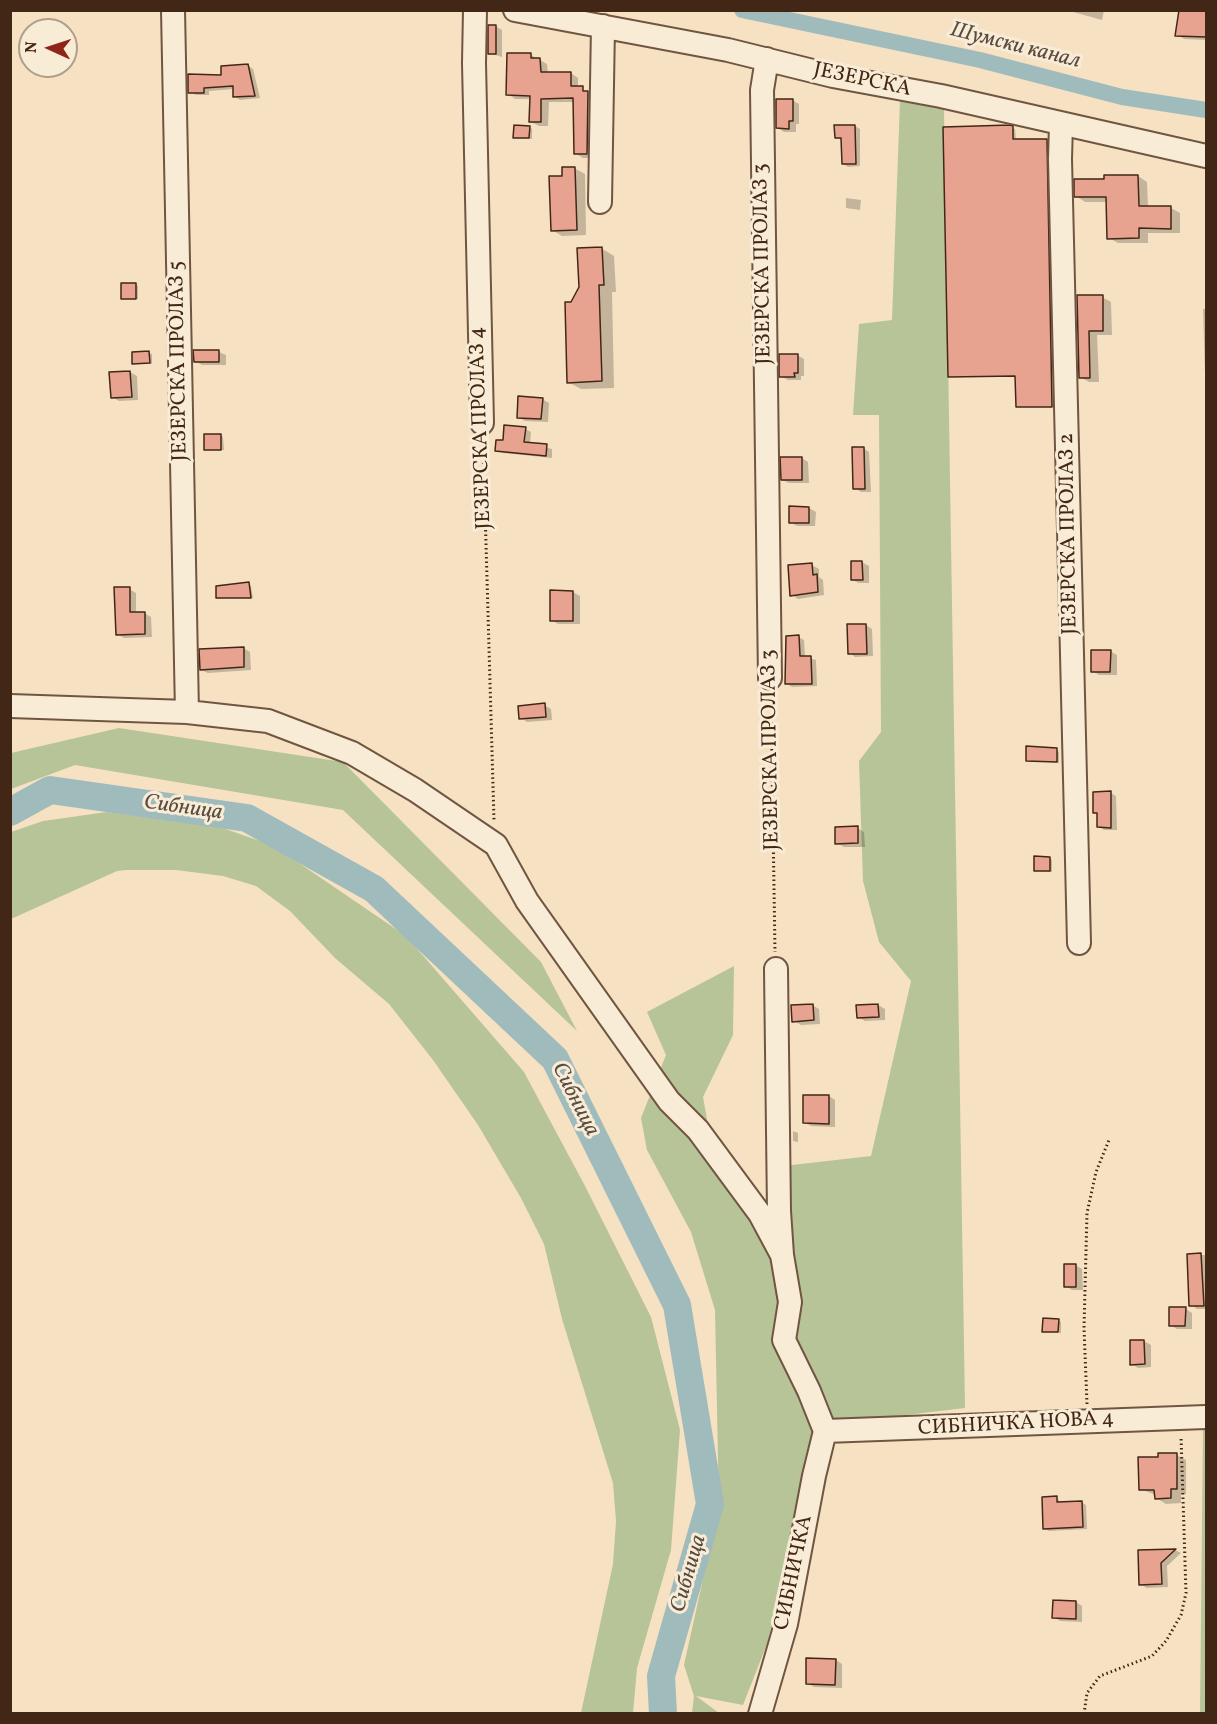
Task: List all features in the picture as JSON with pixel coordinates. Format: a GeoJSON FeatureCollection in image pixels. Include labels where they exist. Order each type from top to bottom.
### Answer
{"type":"FeatureCollection","features":[{"type":"Feature","properties":{"kind":"street","name":"ЈЕЗЕРСКА ПРОЛАЗ 5"},"geometry":{"type":"LineString","coordinates":[[173,10],[187,712]]}},
{"type":"Feature","properties":{"kind":"street","name":"ЈЕЗЕРСКА ПРОЛАЗ 4"},"geometry":{"type":"LineString","coordinates":[[475,10],[474,98],[482,423]]}},
{"type":"Feature","properties":{"kind":"street","name":"ЈЕЗЕРСКА"},"geometry":{"type":"LineString","coordinates":[[515,10],[767,59],[1158,143],[1206,156]]}},
{"type":"Feature","properties":{"kind":"street"},"geometry":{"type":"LineString","coordinates":[[600,202],[603,26]]}},
{"type":"Feature","properties":{"kind":"street","name":"ЈЕЗЕРСКА ПРОЛАЗ 3"},"geometry":{"type":"LineString","coordinates":[[767,59],[762,90],[770,678]]}},
{"type":"Feature","properties":{"kind":"street","name":"ЈЕЗЕРСКА ПРОЛАЗ 2"},"geometry":{"type":"LineString","coordinates":[[1061,124],[1079,943]]}},
{"type":"Feature","properties":{"kind":"street"},"geometry":{"type":"LineString","coordinates":[[10,706],[187,712],[268,721],[352,753],[416,790],[495,845],[527,901],[669,1101],[698,1130],[760,1214],[782,1255]]}},
{"type":"Feature","properties":{"kind":"street"},"geometry":{"type":"LineString","coordinates":[[776,969],[779,1211],[782,1255],[790,1302],[784,1340],[809,1391],[825,1431]]}},
{"type":"Feature","properties":{"kind":"street","name":"СИБНИЧКА НОВА 4"},"geometry":{"type":"LineString","coordinates":[[825,1431],[911,1430],[1088,1420],[1206,1417]]}},
{"type":"Feature","properties":{"kind":"street","name":"СИБНИЧКА"},"geometry":{"type":"LineString","coordinates":[[760,1713],[786,1624],[814,1476],[825,1431]]}},
{"type":"Feature","properties":{"kind":"path","name":"ЈЕЗЕРСКА ПРОЛАЗ 4"},"geometry":{"type":"LineString","coordinates":[[482,423],[495,845]]}},
{"type":"Feature","properties":{"kind":"path","name":"ЈЕЗЕРСКА ПРОЛАЗ 3"},"geometry":{"type":"LineString","coordinates":[[770,678],[776,969]]}},
{"type":"Feature","properties":{"kind":"path"},"geometry":{"type":"LineString","coordinates":[[1088,1420],[1084,1328],[1087,1213],[1096,1172],[1109,1140]]}},
{"type":"Feature","properties":{"kind":"path"},"geometry":{"type":"LineString","coordinates":[[1084,1713],[1087,1693],[1100,1676],[1152,1656],[1166,1641],[1181,1615],[1186,1582],[1180,1418]]}},
{"type":"Feature","properties":{"kind":"green space"},"geometry":{"type":"Polygon","coordinates":[[[900,101],[944,109],[965,1408],[839,1423],[819,1444],[767,1644],[743,1705],[696,1696],[719,1713],[692,1713],[694,1696],[684,1665],[719,1507],[715,1310],[691,1232],[647,1150],[641,1118],[666,1055],[647,1012],[734,966],[733,1035],[703,1097],[711,1141],[770,1213],[766,1168],[871,1156],[911,981],[879,942],[863,881],[859,761],[881,732],[879,415],[853,415],[859,324],[892,320],[900,101]]]}},
{"type":"Feature","properties":{"kind":"green space"},"geometry":{"type":"Polygon","coordinates":[[[119,728],[343,762],[541,962],[577,1031],[343,810],[75,765],[11,789],[11,753],[119,728]]]}},
{"type":"Feature","properties":{"kind":"green space"},"geometry":{"type":"Polygon","coordinates":[[[107,812],[220,827],[274,846],[406,936],[524,1072],[651,1317],[680,1430],[671,1550],[637,1668],[633,1713],[581,1713],[613,1564],[616,1521],[613,1483],[562,1319],[544,1244],[521,1198],[478,1125],[433,1060],[389,1004],[335,958],[290,911],[256,886],[223,876],[176,870],[117,871],[11,919],[11,832],[43,821],[107,812]]]}},
{"type":"Feature","properties":{"kind":"green space"},"geometry":{"type":"Polygon","coordinates":[[[1203,1429],[1206,1429],[1206,1714],[1200,1713],[1203,1429]]]}},
{"type":"Feature","properties":{"kind":"building"},"geometry":{"type":"Polygon","coordinates":[[[1179,10],[1206,10],[1206,37],[1175,36],[1179,10]]]}},
{"type":"Feature","properties":{"kind":"building"},"geometry":{"type":"Polygon","coordinates":[[[488,25],[496,25],[496,54],[488,54],[488,25]]]}},
{"type":"Feature","properties":{"kind":"building"},"geometry":{"type":"Polygon","coordinates":[[[507,53],[531,53],[531,58],[540,58],[541,72],[571,72],[571,86],[583,86],[583,91],[588,91],[587,154],[574,154],[573,98],[541,99],[541,122],[529,122],[530,96],[506,95],[507,53]]]}},
{"type":"Feature","properties":{"kind":"building"},"geometry":{"type":"Polygon","coordinates":[[[248,64],[255,96],[233,97],[233,86],[204,88],[204,93],[188,93],[188,74],[221,75],[221,66],[248,64]]]}},
{"type":"Feature","properties":{"kind":"building"},"geometry":{"type":"Polygon","coordinates":[[[776,99],[793,99],[793,121],[789,121],[789,129],[776,128],[776,99]]]}},
{"type":"Feature","properties":{"kind":"building"},"geometry":{"type":"Polygon","coordinates":[[[514,125],[530,126],[529,138],[513,138],[514,125]]]}},
{"type":"Feature","properties":{"kind":"building"},"geometry":{"type":"Polygon","coordinates":[[[834,125],[855,125],[856,164],[842,164],[841,138],[835,138],[834,125]]]}},
{"type":"Feature","properties":{"kind":"building"},"geometry":{"type":"Polygon","coordinates":[[[1013,126],[1013,139],[1047,139],[1052,407],[1016,407],[1015,376],[948,377],[943,127],[1013,126]]]}},
{"type":"Feature","properties":{"kind":"building"},"geometry":{"type":"Polygon","coordinates":[[[562,167],[575,167],[577,230],[551,231],[549,176],[562,176],[562,167]]]}},
{"type":"Feature","properties":{"kind":"building"},"geometry":{"type":"Polygon","coordinates":[[[1104,175],[1138,175],[1139,206],[1171,206],[1171,229],[1139,228],[1139,238],[1107,239],[1106,197],[1074,197],[1074,179],[1104,179],[1104,175]]]}},
{"type":"Feature","properties":{"kind":"building"},"geometry":{"type":"Polygon","coordinates":[[[602,247],[604,285],[599,285],[602,381],[567,383],[565,302],[571,302],[579,287],[577,248],[602,247]]]}},
{"type":"Feature","properties":{"kind":"building"},"geometry":{"type":"Polygon","coordinates":[[[121,283],[136,283],[136,299],[121,299],[121,283]]]}},
{"type":"Feature","properties":{"kind":"building"},"geometry":{"type":"Polygon","coordinates":[[[1077,295],[1103,295],[1103,331],[1089,331],[1090,378],[1079,378],[1077,295]]]}},
{"type":"Feature","properties":{"kind":"building"},"geometry":{"type":"Polygon","coordinates":[[[193,350],[219,350],[219,362],[194,362],[193,350]]]}},
{"type":"Feature","properties":{"kind":"building"},"geometry":{"type":"Polygon","coordinates":[[[149,351],[150,363],[132,364],[132,352],[149,351]]]}},
{"type":"Feature","properties":{"kind":"building"},"geometry":{"type":"Polygon","coordinates":[[[779,354],[798,354],[798,373],[794,373],[795,377],[779,377],[779,354]]]}},
{"type":"Feature","properties":{"kind":"building"},"geometry":{"type":"Polygon","coordinates":[[[130,371],[132,397],[111,398],[109,372],[130,371]]]}},
{"type":"Feature","properties":{"kind":"building"},"geometry":{"type":"Polygon","coordinates":[[[518,396],[543,398],[541,419],[517,418],[518,396]]]}},
{"type":"Feature","properties":{"kind":"building"},"geometry":{"type":"Polygon","coordinates":[[[504,425],[526,427],[524,442],[547,444],[546,456],[495,451],[496,440],[503,440],[504,425]]]}},
{"type":"Feature","properties":{"kind":"building"},"geometry":{"type":"Polygon","coordinates":[[[204,434],[221,434],[221,450],[204,450],[204,434]]]}},
{"type":"Feature","properties":{"kind":"building"},"geometry":{"type":"Polygon","coordinates":[[[852,447],[864,447],[865,489],[853,489],[852,447]]]}},
{"type":"Feature","properties":{"kind":"building"},"geometry":{"type":"Polygon","coordinates":[[[780,457],[802,457],[802,480],[781,480],[780,457]]]}},
{"type":"Feature","properties":{"kind":"building"},"geometry":{"type":"Polygon","coordinates":[[[789,506],[809,507],[809,523],[789,523],[789,506]]]}},
{"type":"Feature","properties":{"kind":"building"},"geometry":{"type":"Polygon","coordinates":[[[851,561],[862,561],[863,580],[851,580],[851,561]]]}},
{"type":"Feature","properties":{"kind":"building"},"geometry":{"type":"Polygon","coordinates":[[[812,563],[813,575],[817,574],[818,592],[790,596],[788,565],[812,563]]]}},
{"type":"Feature","properties":{"kind":"building"},"geometry":{"type":"Polygon","coordinates":[[[249,582],[251,598],[216,598],[216,586],[249,582]]]}},
{"type":"Feature","properties":{"kind":"building"},"geometry":{"type":"Polygon","coordinates":[[[114,587],[130,587],[130,612],[145,612],[145,634],[116,635],[114,587]]]}},
{"type":"Feature","properties":{"kind":"building"},"geometry":{"type":"Polygon","coordinates":[[[550,590],[573,591],[573,621],[550,621],[550,590]]]}},
{"type":"Feature","properties":{"kind":"building"},"geometry":{"type":"Polygon","coordinates":[[[847,624],[866,624],[867,654],[848,654],[847,624]]]}},
{"type":"Feature","properties":{"kind":"building"},"geometry":{"type":"Polygon","coordinates":[[[799,635],[800,656],[811,656],[812,684],[785,684],[786,636],[799,635]]]}},
{"type":"Feature","properties":{"kind":"building"},"geometry":{"type":"Polygon","coordinates":[[[244,647],[244,667],[200,670],[199,649],[244,647]]]}},
{"type":"Feature","properties":{"kind":"building"},"geometry":{"type":"Polygon","coordinates":[[[1091,650],[1111,650],[1110,672],[1091,672],[1091,650]]]}},
{"type":"Feature","properties":{"kind":"building"},"geometry":{"type":"Polygon","coordinates":[[[545,703],[546,717],[519,719],[518,706],[545,703]]]}},
{"type":"Feature","properties":{"kind":"building"},"geometry":{"type":"Polygon","coordinates":[[[1026,746],[1057,748],[1057,762],[1026,761],[1026,746]]]}},
{"type":"Feature","properties":{"kind":"building"},"geometry":{"type":"Polygon","coordinates":[[[1111,791],[1111,828],[1097,827],[1097,813],[1093,813],[1093,792],[1111,791]]]}},
{"type":"Feature","properties":{"kind":"building"},"geometry":{"type":"Polygon","coordinates":[[[858,826],[858,843],[835,844],[835,827],[858,826]]]}},
{"type":"Feature","properties":{"kind":"building"},"geometry":{"type":"Polygon","coordinates":[[[1034,856],[1050,857],[1050,871],[1034,871],[1034,856]]]}},
{"type":"Feature","properties":{"kind":"building"},"geometry":{"type":"Polygon","coordinates":[[[813,1004],[814,1020],[792,1022],[791,1005],[813,1004]]]}},
{"type":"Feature","properties":{"kind":"building"},"geometry":{"type":"Polygon","coordinates":[[[878,1004],[879,1017],[857,1018],[856,1005],[878,1004]]]}},
{"type":"Feature","properties":{"kind":"building"},"geometry":{"type":"Polygon","coordinates":[[[803,1095],[829,1095],[829,1124],[803,1123],[803,1095]]]}},
{"type":"Feature","properties":{"kind":"building"},"geometry":{"type":"Polygon","coordinates":[[[1201,1253],[1204,1306],[1189,1306],[1187,1254],[1201,1253]]]}},
{"type":"Feature","properties":{"kind":"building"},"geometry":{"type":"Polygon","coordinates":[[[1064,1264],[1076,1264],[1076,1287],[1064,1287],[1064,1264]]]}},
{"type":"Feature","properties":{"kind":"building"},"geometry":{"type":"Polygon","coordinates":[[[1169,1307],[1186,1307],[1185,1326],[1169,1326],[1169,1307]]]}},
{"type":"Feature","properties":{"kind":"building"},"geometry":{"type":"Polygon","coordinates":[[[1043,1318],[1059,1319],[1058,1332],[1042,1332],[1043,1318]]]}},
{"type":"Feature","properties":{"kind":"building"},"geometry":{"type":"Polygon","coordinates":[[[1130,1340],[1144,1340],[1145,1364],[1130,1365],[1130,1340]]]}},
{"type":"Feature","properties":{"kind":"building"},"geometry":{"type":"Polygon","coordinates":[[[1158,1453],[1177,1453],[1177,1489],[1171,1489],[1171,1498],[1155,1499],[1154,1490],[1139,1490],[1138,1457],[1158,1457],[1158,1453]]]}},
{"type":"Feature","properties":{"kind":"building"},"geometry":{"type":"Polygon","coordinates":[[[1057,1496],[1057,1502],[1082,1501],[1083,1527],[1043,1529],[1042,1497],[1057,1496]]]}},
{"type":"Feature","properties":{"kind":"building"},"geometry":{"type":"Polygon","coordinates":[[[1176,1549],[1161,1563],[1162,1584],[1139,1585],[1138,1550],[1176,1549]]]}},
{"type":"Feature","properties":{"kind":"building"},"geometry":{"type":"Polygon","coordinates":[[[1053,1600],[1076,1601],[1076,1619],[1052,1618],[1053,1600]]]}},
{"type":"Feature","properties":{"kind":"building"},"geometry":{"type":"Polygon","coordinates":[[[806,1658],[836,1659],[835,1685],[806,1684],[806,1658]]]}},
{"type":"Feature","properties":{"kind":"waterway","name":"Шумски канал"},"geometry":{"type":"LineString","coordinates":[[742,10],[980,60],[1122,97],[1206,110]]}},
{"type":"Feature","properties":{"kind":"waterway","name":"Сибница"},"geometry":{"type":"LineString","coordinates":[[10,812],[50,790],[247,818],[374,889],[555,1059],[677,1305],[710,1504],[661,1676],[663,1714]]}}]}
